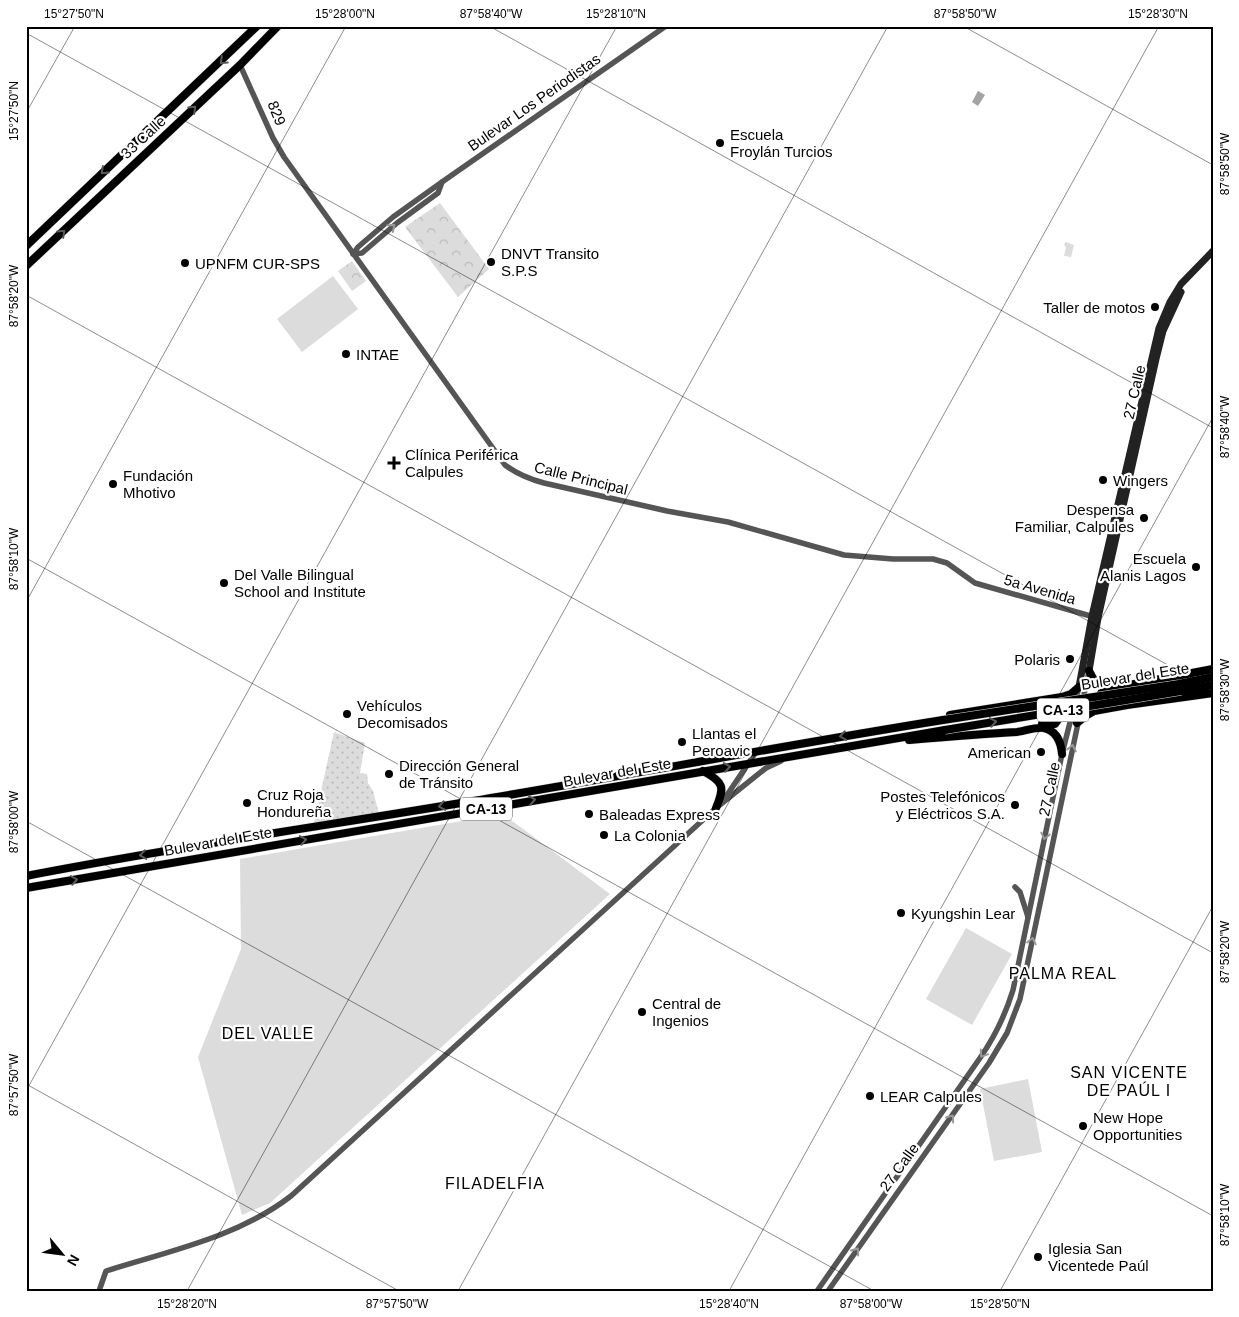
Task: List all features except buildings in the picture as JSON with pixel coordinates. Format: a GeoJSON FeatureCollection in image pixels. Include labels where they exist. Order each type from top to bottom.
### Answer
{"type":"FeatureCollection","features":[{"type":"Feature","properties":{"kind":"main road","name":"33 Calle"},"geometry":{"type":"LineString","coordinates":[[26,246],[257,26]]}},
{"type":"Feature","properties":{"kind":"main road","name":"33 Calle"},"geometry":{"type":"LineString","coordinates":[[26,266],[240,65],[278,26]]}},
{"type":"Feature","properties":{"kind":"main road"},"geometry":{"type":"LineString","coordinates":[[1095,617],[1159,328],[1170,302],[1181,284],[1213,251]]}},
{"type":"Feature","properties":{"kind":"main road","name":"27 Calle"},"geometry":{"type":"LineString","coordinates":[[1079,687],[1163,331],[1184,287],[1213,257]]}},
{"type":"Feature","properties":{"kind":"main road","name":"27 Calle"},"geometry":{"type":"LineString","coordinates":[[1088,671],[1095,617]]}},
{"type":"Feature","properties":{"kind":"main road"},"geometry":{"type":"LineString","coordinates":[[1108,708],[1099,702],[1098,698],[1102,692],[1213,669]]}},
{"type":"Feature","properties":{"kind":"main road"},"geometry":{"type":"LineString","coordinates":[[1088,671],[1099,686],[1134,684]]}},
{"type":"Feature","properties":{"kind":"main road","name":"Bulevar del Este"},"geometry":{"type":"LineString","coordinates":[[26,888],[945,730],[1180,687],[1213,677]]}},
{"type":"Feature","properties":{"kind":"main road","name":"Bulevar del Este"},"geometry":{"type":"LineString","coordinates":[[26,876],[128,857],[617,777],[867,732],[1180,687],[1213,686]]}},
{"type":"Feature","properties":{"kind":"main road"},"geometry":{"type":"LineString","coordinates":[[867,732],[929,719],[1068,695],[1079,687]]}},
{"type":"Feature","properties":{"kind":"main road"},"geometry":{"type":"LineString","coordinates":[[1077,723],[1086,715],[1108,708],[1213,693]]}},
{"type":"Feature","properties":{"kind":"main road"},"geometry":{"type":"LineString","coordinates":[[858,744],[872,746],[989,733],[1038,724],[1050,726],[1055,724],[1060,717],[1058,706],[1041,700]]}},
{"type":"Feature","properties":{"kind":"main road"},"geometry":{"type":"LineString","coordinates":[[989,733],[1045,729],[1055,734],[1059,739],[1062,754]]}},
{"type":"Feature","properties":{"kind":"main road"},"geometry":{"type":"LineString","coordinates":[[643,781],[645,776],[688,767],[701,762]]}},
{"type":"Feature","properties":{"kind":"main road"},"geometry":{"type":"LineString","coordinates":[[703,771],[718,780],[722,785],[719,806]]}},
{"type":"Feature","properties":{"kind":"main road"},"geometry":{"type":"LineString","coordinates":[[225,842],[225,854]]}},
{"type":"Feature","properties":{"kind":"street","name":"Bulevar Los Periodistas"},"geometry":{"type":"LineString","coordinates":[[353,254],[362,253],[397,223],[438,193],[442,182],[666,26]]}},
{"type":"Feature","properties":{"kind":"street","name":"829"},"geometry":{"type":"LineString","coordinates":[[240,65],[273,138],[294,169]]}},
{"type":"Feature","properties":{"kind":"street","name":"Calle Principal"},"geometry":{"type":"LineString","coordinates":[[294,169],[505,466],[519,475],[544,483],[613,499],[742,526],[844,554],[893,559],[933,559],[947,563],[975,584]]}},
{"type":"Feature","properties":{"kind":"street","name":"5a Avenida"},"geometry":{"type":"LineString","coordinates":[[975,584],[1095,617]]}},
{"type":"Feature","properties":{"kind":"street","name":"27 Calle"},"geometry":{"type":"LineString","coordinates":[[828,1291],[956,1111],[1001,1044],[1010,1025],[1020,999],[1088,671]]}},
{"type":"Feature","properties":{"kind":"street","name":"27 Calle"},"geometry":{"type":"LineString","coordinates":[[817,1291],[993,1039],[1004,1018],[1013,990],[1062,754],[1079,687]]}},
{"type":"Feature","properties":{"kind":"street"},"geometry":{"type":"LineString","coordinates":[[719,806],[756,752]]}},
{"type":"Feature","properties":{"kind":"street"},"geometry":{"type":"LineString","coordinates":[[99,1291],[106,1271],[209,1240],[273,1210],[291,1196],[719,806],[766,768],[789,757]]}},
{"type":"Feature","properties":{"kind":"street"},"geometry":{"type":"LineString","coordinates":[[1016,887],[1020,892],[1028,918]]}},
{"type":"Feature","properties":{"kind":"street"},"geometry":{"type":"LineString","coordinates":[[1004,1018],[1010,1025]]}},
{"type":"Feature","properties":{"kind":"street"},"geometry":{"type":"LineString","coordinates":[[993,1039],[1001,1044]]}},
{"type":"Feature","properties":{"kind":"green space"},"geometry":{"type":"Polygon","coordinates":[[[440,203],[489,269],[458,297],[405,227],[440,203]]]}},
{"type":"Feature","properties":{"kind":"green space"},"geometry":{"type":"Polygon","coordinates":[[[1066,242],[1074,245],[1071,257],[1064,256],[1066,247],[1064,245],[1066,242]]]}},
{"type":"Feature","properties":{"kind":"green space"},"geometry":{"type":"Polygon","coordinates":[[[352,261],[366,281],[352,291],[338,271],[352,261]]]}},
{"type":"Feature","properties":{"kind":"green space"},"geometry":{"type":"Polygon","coordinates":[[[333,276],[358,309],[302,352],[277,319],[333,276]]]}},
{"type":"Feature","properties":{"kind":"green space"},"geometry":{"type":"Polygon","coordinates":[[[334,732],[365,743],[360,773],[367,774],[368,783],[373,791],[379,814],[314,823],[334,732]]]}},
{"type":"Feature","properties":{"kind":"green space"},"geometry":{"type":"Polygon","coordinates":[[[503,814],[610,894],[270,1203],[242,1215],[198,1057],[241,949],[240,859],[503,814]]]}},
{"type":"Feature","properties":{"kind":"green space"},"geometry":{"type":"Polygon","coordinates":[[[966,928],[1012,954],[972,1025],[926,999],[966,928]]]}},
{"type":"Feature","properties":{"kind":"green space"},"geometry":{"type":"Polygon","coordinates":[[[1028,1079],[1042,1152],[994,1161],[980,1089],[1028,1079]]]}},
{"type":"Feature","properties":{"kind":"water"},"geometry":{"type":"Polygon","coordinates":[[[978,91],[985,95],[978,106],[972,102],[978,91]]]}},
{"type":"Feature","properties":{"kind":"place","name":"Escuela Froylán Turcios"},"geometry":{"type":"Point","coordinates":[720,143]}},
{"type":"Feature","properties":{"kind":"place","name":"DNVT Transito S.P.S"},"geometry":{"type":"Point","coordinates":[491,262]}},
{"type":"Feature","properties":{"kind":"place","name":"UPNFM CUR-SPS"},"geometry":{"type":"Point","coordinates":[185,263]}},
{"type":"Feature","properties":{"kind":"place","name":"Taller de motos"},"geometry":{"type":"Point","coordinates":[1155,307]}},
{"type":"Feature","properties":{"kind":"place","name":"INTAE"},"geometry":{"type":"Point","coordinates":[346,354]}},
{"type":"Feature","properties":{"kind":"place","name":"Clínica Periférica Calpules"},"geometry":{"type":"Point","coordinates":[394,463]}},
{"type":"Feature","properties":{"kind":"place","name":"Wingers"},"geometry":{"type":"Point","coordinates":[1103,480]}},
{"type":"Feature","properties":{"kind":"place","name":"Fundación Mhotivo"},"geometry":{"type":"Point","coordinates":[113,484]}},
{"type":"Feature","properties":{"kind":"place","name":"Despensa Familiar, Calpules"},"geometry":{"type":"Point","coordinates":[1144,518]}},
{"type":"Feature","properties":{"kind":"place","name":"Escuela Alanis Lagos"},"geometry":{"type":"Point","coordinates":[1196,567]}},
{"type":"Feature","properties":{"kind":"place","name":"Del Valle Bilingual School and Institute"},"geometry":{"type":"Point","coordinates":[224,583]}},
{"type":"Feature","properties":{"kind":"place","name":"Polaris"},"geometry":{"type":"Point","coordinates":[1070,659]}},
{"type":"Feature","properties":{"kind":"place","name":"Vehículos Decomisados"},"geometry":{"type":"Point","coordinates":[347,714]}},
{"type":"Feature","properties":{"kind":"place","name":"Llantas el Peroavic"},"geometry":{"type":"Point","coordinates":[682,742]}},
{"type":"Feature","properties":{"kind":"place","name":"American"},"geometry":{"type":"Point","coordinates":[1041,752]}},
{"type":"Feature","properties":{"kind":"place","name":"Dirección General de Tránsito"},"geometry":{"type":"Point","coordinates":[389,774]}},
{"type":"Feature","properties":{"kind":"place","name":"Cruz Roja Hondureña"},"geometry":{"type":"Point","coordinates":[247,803]}},
{"type":"Feature","properties":{"kind":"place","name":"Postes Telefónicos y Eléctricos S.A."},"geometry":{"type":"Point","coordinates":[1015,805]}},
{"type":"Feature","properties":{"kind":"place","name":"Baleadas Express"},"geometry":{"type":"Point","coordinates":[589,814]}},
{"type":"Feature","properties":{"kind":"place","name":"La Colonia"},"geometry":{"type":"Point","coordinates":[604,835]}},
{"type":"Feature","properties":{"kind":"place","name":"Kyungshin Lear"},"geometry":{"type":"Point","coordinates":[901,913]}},
{"type":"Feature","properties":{"kind":"place","name":"Central de Ingenios"},"geometry":{"type":"Point","coordinates":[642,1012]}},
{"type":"Feature","properties":{"kind":"place","name":"LEAR Calpules"},"geometry":{"type":"Point","coordinates":[870,1096]}},
{"type":"Feature","properties":{"kind":"place","name":"New Hope Opportunities"},"geometry":{"type":"Point","coordinates":[1083,1126]}},
{"type":"Feature","properties":{"kind":"place","name":"Iglesia San Vicentede Paúl"},"geometry":{"type":"Point","coordinates":[1038,1257]}},
{"type":"Feature","properties":{"kind":"district","name":"PALMA REAL"},"geometry":{"type":"Point","coordinates":[1063,973]}},
{"type":"Feature","properties":{"kind":"district","name":"DEL VALLE"},"geometry":{"type":"Point","coordinates":[268,1033]}},
{"type":"Feature","properties":{"kind":"district","name":"SAN VICENTE DE PAÚL I"},"geometry":{"type":"Point","coordinates":[1129,1081]}},
{"type":"Feature","properties":{"kind":"district","name":"FILADELFIA"},"geometry":{"type":"Point","coordinates":[495,1183]}}]}
